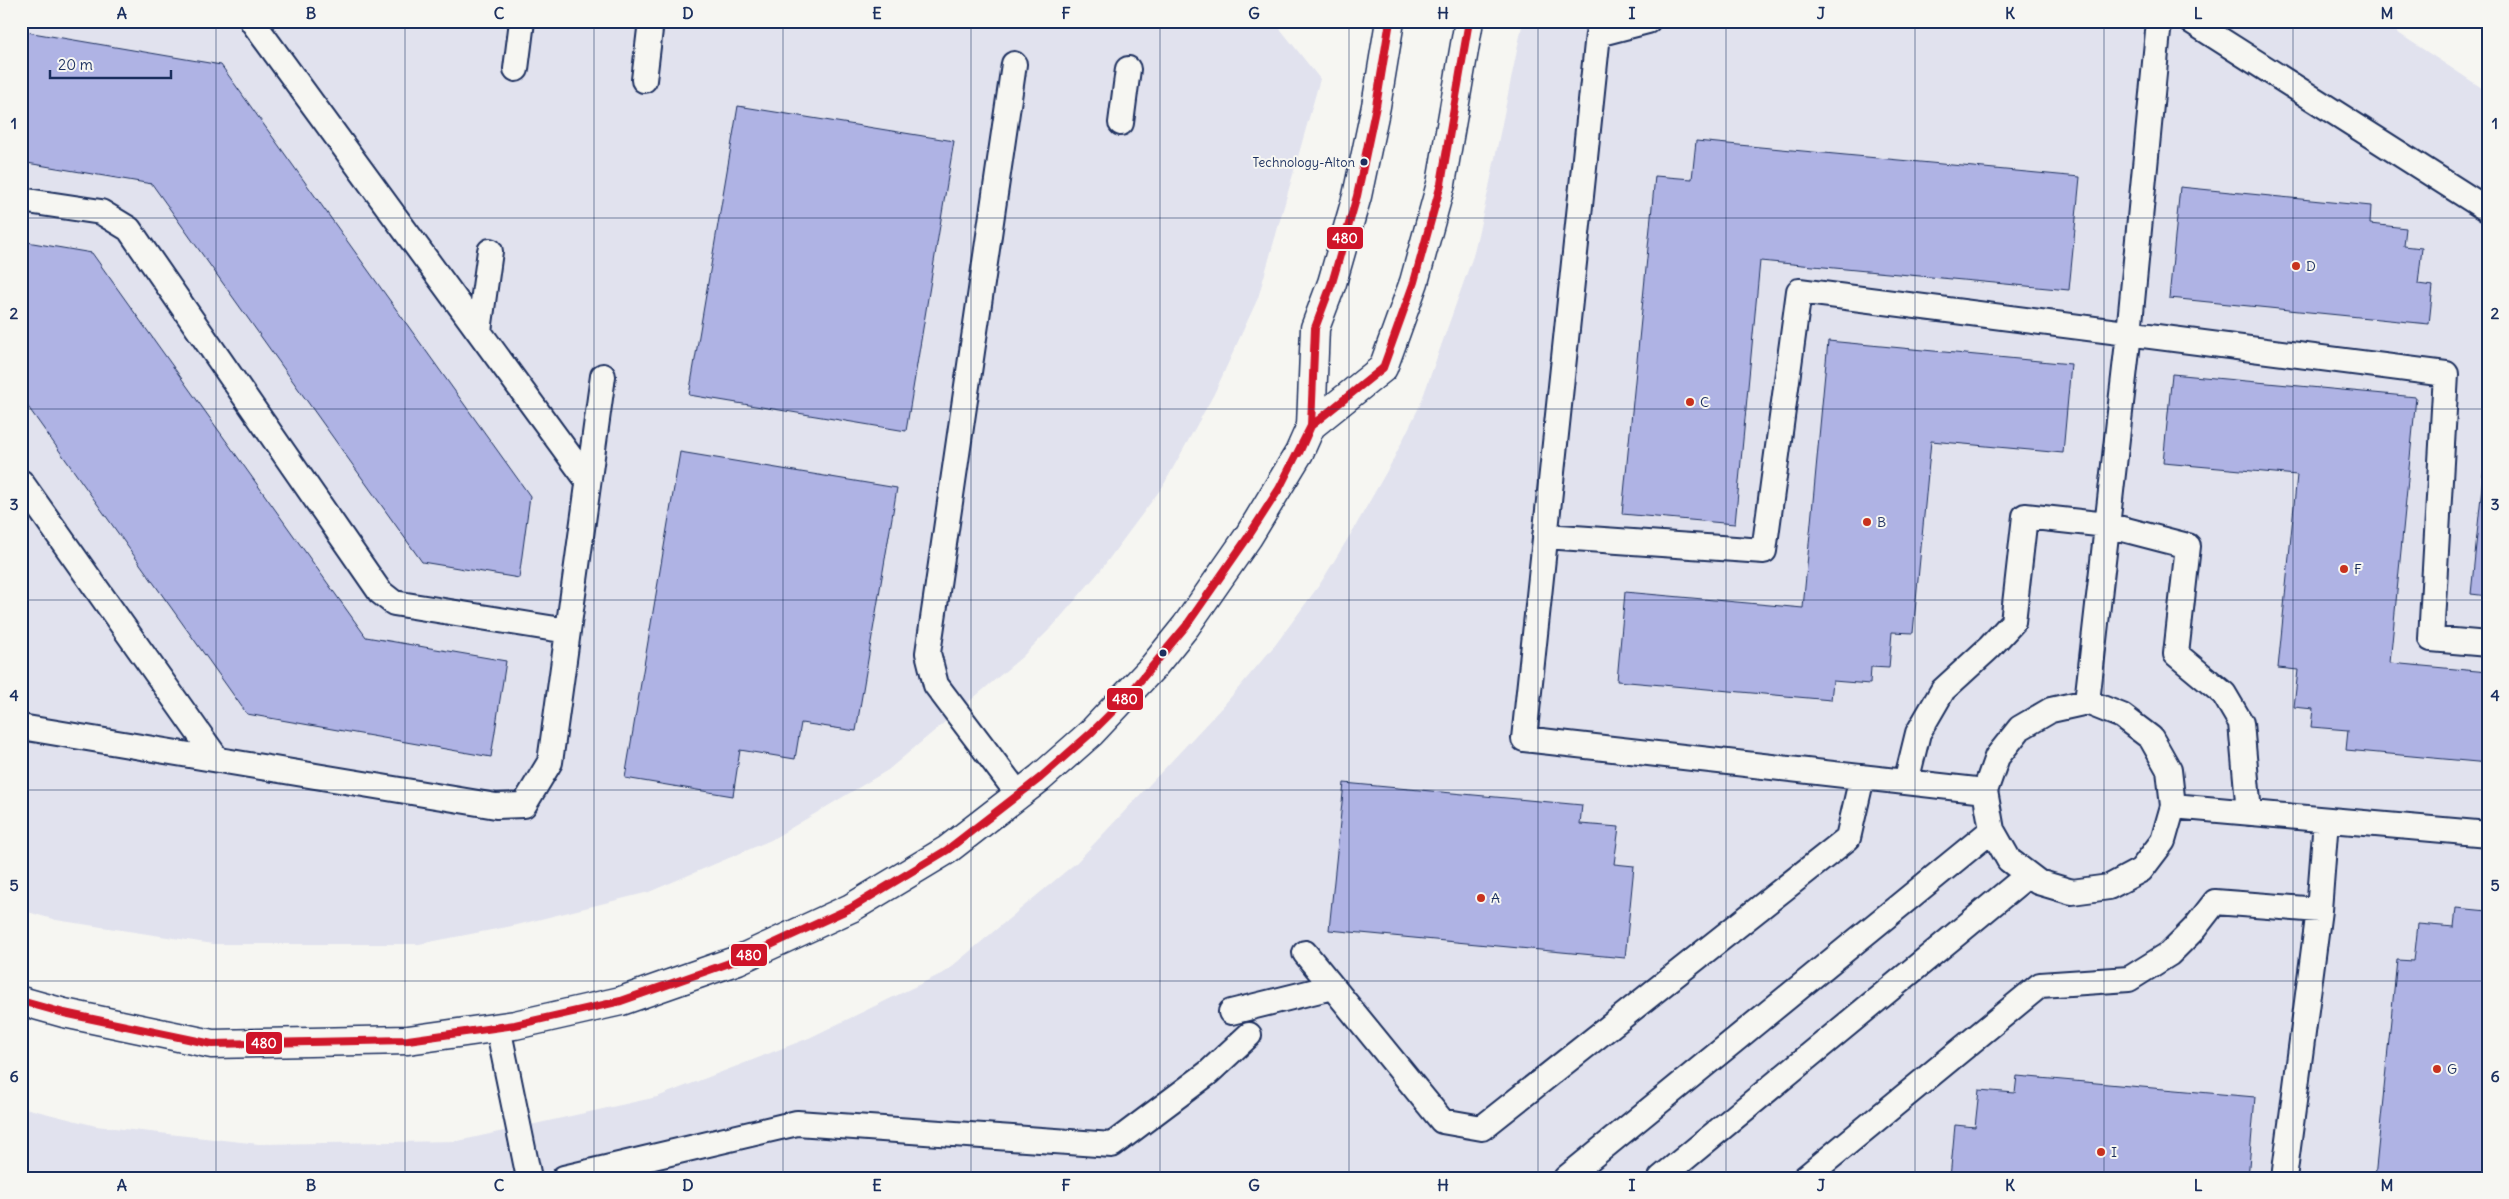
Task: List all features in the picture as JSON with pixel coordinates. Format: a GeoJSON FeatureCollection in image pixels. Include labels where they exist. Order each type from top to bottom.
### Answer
{"type":"FeatureCollection","features":[{"type":"Feature","properties":{"kind":"street"},"geometry":{"type":"LineString","coordinates":[[1311,426],[1315,328],[1332,283],[1357,196],[1376,106],[1390,21]]}},
{"type":"Feature","properties":{"kind":"street"},"geometry":{"type":"LineString","coordinates":[[21,1001],[64,1013],[212,1044],[408,1040],[498,1027],[621,1001],[738,960],[851,908],[947,850],[1019,794],[1091,733],[1153,667],[1186,626],[1279,489],[1311,426],[1383,368],[1414,282],[1441,184],[1470,21]]}},
{"type":"Feature","properties":{"kind":"lane"},"geometry":{"type":"LineString","coordinates":[[252,21],[588,481]]}},
{"type":"Feature","properties":{"kind":"lane"},"geometry":{"type":"LineString","coordinates":[[516,69],[522,21]]}},
{"type":"Feature","properties":{"kind":"lane"},"geometry":{"type":"LineString","coordinates":[[644,80],[652,21]]}},
{"type":"Feature","properties":{"kind":"lane"},"geometry":{"type":"LineString","coordinates":[[1648,21],[1598,34],[1524,740],[1985,791]]}},
{"type":"Feature","properties":{"kind":"lane"},"geometry":{"type":"LineString","coordinates":[[2087,702],[2129,333],[2159,21]]}},
{"type":"Feature","properties":{"kind":"lane"},"geometry":{"type":"LineString","coordinates":[[2191,21],[2488,210]]}},
{"type":"Feature","properties":{"kind":"lane"},"geometry":{"type":"LineString","coordinates":[[1014,64],[928,652],[936,685],[1019,794]]}},
{"type":"Feature","properties":{"kind":"lane"},"geometry":{"type":"LineString","coordinates":[[1120,123],[1128,69]]}},
{"type":"Feature","properties":{"kind":"lane"},"geometry":{"type":"LineString","coordinates":[[21,200],[101,212],[129,229],[380,592],[394,603],[568,632]]}},
{"type":"Feature","properties":{"kind":"lane"},"geometry":{"type":"LineString","coordinates":[[478,331],[490,251]]}},
{"type":"Feature","properties":{"kind":"lane"},"geometry":{"type":"LineString","coordinates":[[1545,536],[1764,551],[1799,291],[2446,374],[2431,639],[2488,644]]}},
{"type":"Feature","properties":{"kind":"lane"},"geometry":{"type":"LineString","coordinates":[[21,727],[496,806],[524,805],[550,762],[603,376]]}},
{"type":"Feature","properties":{"kind":"lane"},"geometry":{"type":"LineString","coordinates":[[21,482],[217,759]]}},
{"type":"Feature","properties":{"kind":"lane"},"geometry":{"type":"LineString","coordinates":[[1906,782],[1918,733],[1943,690],[1990,647],[2012,622],[2025,516],[2107,525],[2188,546],[2176,654],[2224,694],[2241,723],[2249,813]]}},
{"type":"Feature","properties":{"kind":"lane"},"geometry":{"type":"LineString","coordinates":[[2087,702],[2122,716],[2151,738],[2169,770],[2173,806],[2163,841],[2141,870],[2109,888],[2072,892],[2038,882],[2009,860],[1992,830],[1985,791],[1997,757],[2020,728],[2051,710],[2087,702]]}},
{"type":"Feature","properties":{"kind":"lane"},"geometry":{"type":"LineString","coordinates":[[1305,953],[1442,1121],[1482,1128],[1848,838],[1862,777]]}},
{"type":"Feature","properties":{"kind":"lane"},"geometry":{"type":"LineString","coordinates":[[2173,806],[2488,834]]}},
{"type":"Feature","properties":{"kind":"lane"},"geometry":{"type":"LineString","coordinates":[[2284,1178],[2319,910],[2326,820]]}},
{"type":"Feature","properties":{"kind":"lane"},"geometry":{"type":"LineString","coordinates":[[1566,1178],[1992,830]]}},
{"type":"Feature","properties":{"kind":"lane"},"geometry":{"type":"LineString","coordinates":[[1661,1178],[2028,875]]}},
{"type":"Feature","properties":{"kind":"lane"},"geometry":{"type":"LineString","coordinates":[[1805,1178],[2040,985],[2130,979],[2169,954],[2194,929],[2215,902],[2319,910]]}},
{"type":"Feature","properties":{"kind":"lane"},"geometry":{"type":"LineString","coordinates":[[1231,1012],[1332,987]]}},
{"type":"Feature","properties":{"kind":"lane"},"geometry":{"type":"LineString","coordinates":[[498,1027],[529,1178]]}},
{"type":"Feature","properties":{"kind":"lane"},"geometry":{"type":"LineString","coordinates":[[564,1178],[797,1123],[1112,1145],[1208,1073],[1249,1034]]}},
{"type":"Feature","properties":{"kind":"shaded area"},"geometry":{"type":"Polygon","coordinates":[[[21,21],[1274,21],[1320,79],[1258,298],[1214,394],[1163,486],[1100,571],[1053,626],[1022,657],[888,770],[771,840],[649,892],[517,925],[419,944],[213,944],[56,920],[21,910],[21,21]]]}},
{"type":"Feature","properties":{"kind":"shaded area"},"geometry":{"type":"Polygon","coordinates":[[[1523,21],[2380,21],[2488,92],[2488,1178],[21,1178],[21,1107],[96,1126],[259,1144],[458,1141],[657,1097],[809,1038],[945,972],[1077,862],[1224,705],[1276,644],[1320,584],[1355,527],[1392,462],[1420,405],[1473,256],[1523,21]]]}},
{"type":"Feature","properties":{"kind":"building"},"geometry":{"type":"Polygon","coordinates":[[[21,31],[221,65],[530,496],[519,578],[422,562],[152,184],[21,162],[21,31]]]}},
{"type":"Feature","properties":{"kind":"building"},"geometry":{"type":"Polygon","coordinates":[[[738,106],[954,141],[906,431],[689,395],[738,106]]]}},
{"type":"Feature","properties":{"kind":"building","name":"C"},"geometry":{"type":"Polygon","coordinates":[[[1696,141],[2080,177],[2069,290],[1760,261],[1735,524],[1622,514],[1655,176],[1692,179],[1696,141]]]}},
{"type":"Feature","properties":{"kind":"building","name":"D"},"geometry":{"type":"Polygon","coordinates":[[[2180,187],[2371,206],[2370,224],[2406,228],[2404,246],[2422,248],[2418,284],[2433,286],[2429,324],[2169,298],[2180,187]]]}},
{"type":"Feature","properties":{"kind":"building"},"geometry":{"type":"Polygon","coordinates":[[[21,241],[92,253],[366,637],[506,661],[491,757],[247,714],[21,397],[21,241]]]}},
{"type":"Feature","properties":{"kind":"building","name":"B"},"geometry":{"type":"Polygon","coordinates":[[[1828,341],[2071,364],[2063,453],[1931,441],[1913,633],[1892,632],[1889,668],[1871,667],[1870,684],[1833,681],[1831,700],[1617,681],[1625,592],[1803,608],[1828,341]]]}},
{"type":"Feature","properties":{"kind":"building","name":"F"},"geometry":{"type":"Polygon","coordinates":[[[2172,374],[2416,397],[2390,663],[2488,672],[2488,763],[2346,750],[2348,730],[2311,727],[2313,709],[2294,707],[2298,670],[2278,668],[2297,475],[2163,463],[2172,374]]]}},
{"type":"Feature","properties":{"kind":"building"},"geometry":{"type":"Polygon","coordinates":[[[2488,427],[2488,596],[2471,594],[2488,427]]]}},
{"type":"Feature","properties":{"kind":"building"},"geometry":{"type":"Polygon","coordinates":[[[680,452],[897,488],[856,731],[801,723],[795,759],[740,750],[733,796],[625,778],[680,452]]]}},
{"type":"Feature","properties":{"kind":"building","name":"A"},"geometry":{"type":"Polygon","coordinates":[[[1344,783],[1582,805],[1580,824],[1619,827],[1614,864],[1634,866],[1625,958],[1329,930],[1344,783]]]}},
{"type":"Feature","properties":{"kind":"building","name":"G"},"geometry":{"type":"Polygon","coordinates":[[[2456,908],[2488,911],[2488,1178],[2375,1178],[2397,960],[2414,961],[2418,924],[2454,927],[2456,908]]]}},
{"type":"Feature","properties":{"kind":"building","name":"I"},"geometry":{"type":"Polygon","coordinates":[[[2017,1076],[2255,1097],[2248,1178],[1950,1178],[1955,1125],[1975,1127],[1979,1090],[2015,1093],[2017,1076]]]}},
{"type":"Feature","properties":{"kind":"transit line","name":"480"},"geometry":{"type":"LineString","coordinates":[[1299,453],[1311,426],[1315,328],[1332,283],[1357,196],[1376,106],[1390,21]]}},
{"type":"Feature","properties":{"kind":"transit line","name":"480"},"geometry":{"type":"LineString","coordinates":[[21,1001],[64,1013],[212,1044],[408,1040],[515,1025],[621,1001],[738,960],[851,908],[947,850],[1040,778],[1091,733],[1125,699],[1186,626],[1248,537],[1279,489],[1311,426],[1383,368],[1414,282],[1441,184],[1469,21]]}},
{"type":"Feature","properties":{"kind":"place","name":"Technology-Alton"},"geometry":{"type":"Point","coordinates":[1364,162]}},
{"type":"Feature","properties":{"kind":"place","name":"D"},"geometry":{"type":"Point","coordinates":[2296,266]}},
{"type":"Feature","properties":{"kind":"place","name":"C"},"geometry":{"type":"Point","coordinates":[1690,402]}},
{"type":"Feature","properties":{"kind":"place","name":"B"},"geometry":{"type":"Point","coordinates":[1867,522]}},
{"type":"Feature","properties":{"kind":"place","name":"F"},"geometry":{"type":"Point","coordinates":[2344,569]}},
{"type":"Feature","properties":{"kind":"place","name":"A"},"geometry":{"type":"Point","coordinates":[1481,898]}},
{"type":"Feature","properties":{"kind":"place","name":"G"},"geometry":{"type":"Point","coordinates":[2437,1069]}},
{"type":"Feature","properties":{"kind":"place","name":"I"},"geometry":{"type":"Point","coordinates":[2101,1152]}}]}
